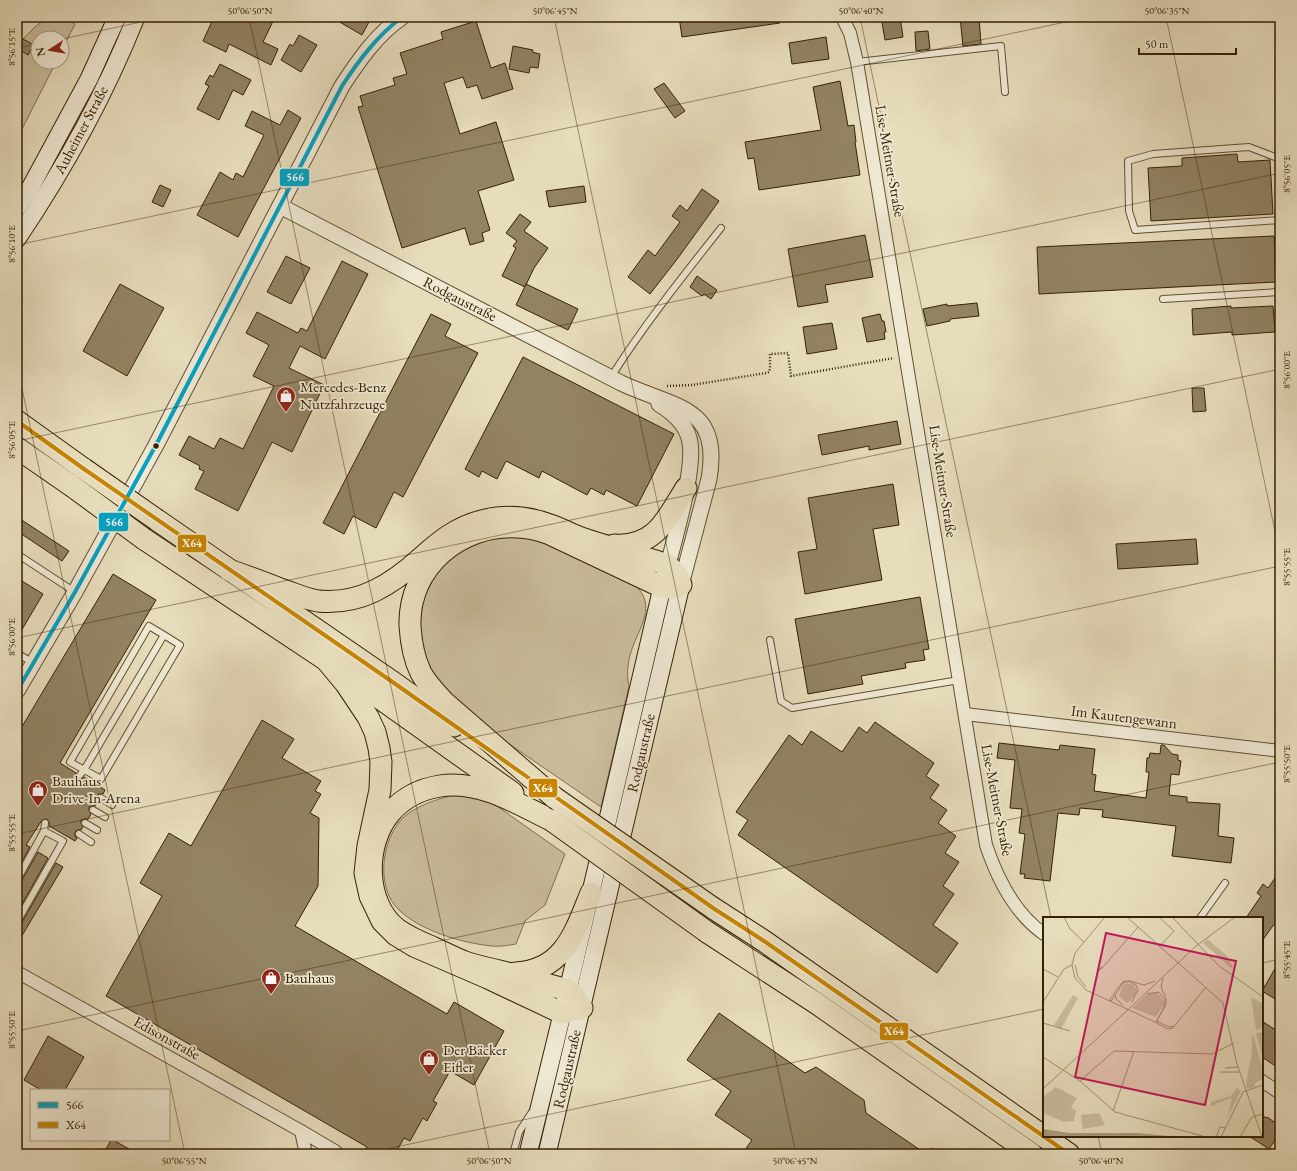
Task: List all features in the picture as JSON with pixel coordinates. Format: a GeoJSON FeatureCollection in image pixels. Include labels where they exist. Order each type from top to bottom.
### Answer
{"type":"FeatureCollection","features":[{"type":"Feature","properties":{"kind":"highway"},"geometry":{"type":"LineString","coordinates":[[17,421],[157,520],[394,683],[713,908],[764,941],[1043,1136]]}},
{"type":"Feature","properties":{"kind":"highway"},"geometry":{"type":"LineString","coordinates":[[17,448],[144,538],[326,660],[707,932],[816,1003],[1032,1154]]}},
{"type":"Feature","properties":{"kind":"highway"},"geometry":{"type":"LineString","coordinates":[[600,544],[622,546],[633,545],[650,537],[666,521],[686,488]]}},
{"type":"Feature","properties":{"kind":"highway"},"geometry":{"type":"LineString","coordinates":[[230,570],[300,596],[317,600],[333,601],[358,597],[377,591],[398,578],[444,538],[460,528],[487,519],[513,517],[530,519],[550,525],[582,538],[668,565],[678,576],[671,586],[533,528],[491,528],[464,538],[441,552],[422,576],[412,599],[410,619],[411,636],[414,654],[421,672],[430,687],[444,702],[556,798]]}},
{"type":"Feature","properties":{"kind":"highway"},"geometry":{"type":"LineString","coordinates":[[326,660],[346,684],[368,717],[375,732],[379,748],[381,762],[380,790],[368,846],[365,873],[370,896],[382,921],[396,935],[414,946],[488,978],[562,1013],[582,1008],[575,996],[568,990],[465,962],[412,938],[397,929],[388,920],[373,889],[371,866],[376,842],[387,818],[401,802],[420,792],[440,786],[461,786],[499,794],[551,820]]}},
{"type":"Feature","properties":{"kind":"highway"},"geometry":{"type":"LineString","coordinates":[[509,973],[525,973],[542,968],[552,962],[561,953],[574,934],[591,893]]}},
{"type":"Feature","properties":{"kind":"highway"},"geometry":{"type":"LineString","coordinates":[[1045,1137],[1069,1154]]}},
{"type":"Feature","properties":{"kind":"main road","name":"Auheimer Straße"},"geometry":{"type":"LineString","coordinates":[[17,208],[30,190],[86,86],[116,17]]}},
{"type":"Feature","properties":{"kind":"main road","name":"Auheimer Straße"},"geometry":{"type":"LineString","coordinates":[[17,239],[44,199],[72,149],[105,87],[136,17]]}},
{"type":"Feature","properties":{"kind":"main road","name":"Rodgaustraße"},"geometry":{"type":"LineString","coordinates":[[528,1154],[591,893],[671,586]]}},
{"type":"Feature","properties":{"kind":"main road","name":"Rodgaustraße"},"geometry":{"type":"LineString","coordinates":[[547,1154],[582,1008],[671,586]]}},
{"type":"Feature","properties":{"kind":"street"},"geometry":{"type":"LineString","coordinates":[[18,685],[76,592],[156,445],[342,86],[365,53],[384,31],[402,17]]}},
{"type":"Feature","properties":{"kind":"street","name":"Lise-Meitner-Straße"},"geometry":{"type":"LineString","coordinates":[[842,17],[850,33],[857,62],[986,845],[992,864],[1014,902],[1026,917],[1043,933]]}},
{"type":"Feature","properties":{"kind":"street","name":"Rodgaustraße"},"geometry":{"type":"LineString","coordinates":[[280,206],[610,377],[687,410],[697,418],[704,427],[711,446],[712,462],[709,479],[671,586]]}},
{"type":"Feature","properties":{"kind":"street","name":"Rodgaustraße"},"geometry":{"type":"LineString","coordinates":[[640,391],[668,410],[680,421],[686,429],[689,437],[691,451],[686,488],[668,565]]}},
{"type":"Feature","properties":{"kind":"street","name":"Im Kautengewann"},"geometry":{"type":"LineString","coordinates":[[965,714],[1280,751]]}},
{"type":"Feature","properties":{"kind":"street","name":"Edisonstraße"},"geometry":{"type":"LineString","coordinates":[[17,972],[301,1131],[338,1154]]}},
{"type":"Feature","properties":{"kind":"street"},"geometry":{"type":"LineString","coordinates":[[1263,1082],[1280,1093]]}},
{"type":"Feature","properties":{"kind":"street"},"geometry":{"type":"LineString","coordinates":[[301,1131],[306,1154]]}},
{"type":"Feature","properties":{"kind":"lane"},"geometry":{"type":"LineString","coordinates":[[857,62],[1001,46],[1005,92]]}},
{"type":"Feature","properties":{"kind":"lane"},"geometry":{"type":"LineString","coordinates":[[1280,161],[1275,157],[1249,147],[1153,154],[1128,161],[1128,168],[1129,211],[1135,230],[1280,220]]}},
{"type":"Feature","properties":{"kind":"lane"},"geometry":{"type":"LineString","coordinates":[[610,377],[655,312],[721,228]]}},
{"type":"Feature","properties":{"kind":"lane"},"geometry":{"type":"LineString","coordinates":[[1163,299],[1280,292]]}},
{"type":"Feature","properties":{"kind":"lane"},"geometry":{"type":"LineString","coordinates":[[17,554],[76,592]]}},
{"type":"Feature","properties":{"kind":"lane"},"geometry":{"type":"LineString","coordinates":[[149,626],[180,645],[101,779],[82,773],[70,762],[149,626]]}},
{"type":"Feature","properties":{"kind":"lane"},"geometry":{"type":"LineString","coordinates":[[82,773],[164,635]]}},
{"type":"Feature","properties":{"kind":"lane"},"geometry":{"type":"LineString","coordinates":[[770,640],[781,701],[792,708],[959,680]]}},
{"type":"Feature","properties":{"kind":"lane"},"geometry":{"type":"LineString","coordinates":[[17,654],[33,663]]}},
{"type":"Feature","properties":{"kind":"lane"},"geometry":{"type":"LineString","coordinates":[[101,798],[112,805]]}},
{"type":"Feature","properties":{"kind":"lane"},"geometry":{"type":"LineString","coordinates":[[93,810],[105,817]]}},
{"type":"Feature","properties":{"kind":"lane"},"geometry":{"type":"LineString","coordinates":[[17,880],[44,831],[45,823]]}},
{"type":"Feature","properties":{"kind":"lane"},"geometry":{"type":"LineString","coordinates":[[86,823],[97,830]]}},
{"type":"Feature","properties":{"kind":"lane"},"geometry":{"type":"LineString","coordinates":[[17,922],[63,841],[44,831]]}},
{"type":"Feature","properties":{"kind":"lane"},"geometry":{"type":"LineString","coordinates":[[79,834],[91,842]]}},
{"type":"Feature","properties":{"kind":"lane"},"geometry":{"type":"LineString","coordinates":[[1201,917],[1225,883]]}},
{"type":"Feature","properties":{"kind":"lane"},"geometry":{"type":"LineString","coordinates":[[513,1154],[519,1132],[541,1099]]}},
{"type":"Feature","properties":{"kind":"path"},"geometry":{"type":"LineString","coordinates":[[660,385],[692,385],[766,373],[769,372],[770,369],[770,354],[788,353],[791,376],[906,356]]}},
{"type":"Feature","properties":{"kind":"shaded area"},"geometry":{"type":"Polygon","coordinates":[[[49,17],[64,17],[75,24],[70,34],[70,30],[32,30],[49,17]]]}},
{"type":"Feature","properties":{"kind":"shaded area"},"geometry":{"type":"Polygon","coordinates":[[[30,32],[30,70],[52,70],[17,139],[17,45],[30,32]]]}},
{"type":"Feature","properties":{"kind":"shaded area"},"geometry":{"type":"Polygon","coordinates":[[[532,532],[635,585],[642,593],[645,601],[645,616],[629,657],[629,686],[601,807],[445,700],[416,652],[421,590],[464,541],[532,532]]]}},
{"type":"Feature","properties":{"kind":"shaded area"},"geometry":{"type":"Polygon","coordinates":[[[452,795],[468,795],[494,804],[565,854],[545,905],[525,921],[516,944],[492,946],[468,942],[442,935],[408,917],[391,901],[386,889],[384,863],[386,849],[397,825],[410,812],[427,803],[452,795]]]}},
{"type":"Feature","properties":{"kind":"building"},"geometry":{"type":"Polygon","coordinates":[[[214,17],[275,17],[263,42],[278,49],[271,65],[229,44],[226,52],[203,41],[214,17]]]}},
{"type":"Feature","properties":{"kind":"building"},"geometry":{"type":"Polygon","coordinates":[[[331,17],[364,17],[370,20],[362,35],[331,17]]]}},
{"type":"Feature","properties":{"kind":"building"},"geometry":{"type":"Polygon","coordinates":[[[679,17],[779,17],[780,23],[682,37],[679,17]]]}},
{"type":"Feature","properties":{"kind":"building"},"geometry":{"type":"Polygon","coordinates":[[[881,17],[900,17],[903,37],[885,40],[881,17]]]}},
{"type":"Feature","properties":{"kind":"building"},"geometry":{"type":"Polygon","coordinates":[[[960,17],[979,17],[981,44],[963,46],[960,17]]]}},
{"type":"Feature","properties":{"kind":"building"},"geometry":{"type":"Polygon","coordinates":[[[476,21],[491,68],[505,63],[513,89],[482,99],[477,85],[467,88],[463,77],[444,83],[460,134],[496,122],[514,180],[478,191],[490,230],[482,233],[484,241],[470,245],[465,228],[402,248],[358,107],[363,106],[360,96],[395,85],[393,78],[407,74],[400,53],[443,39],[441,32],[476,21]]]}},
{"type":"Feature","properties":{"kind":"building"},"geometry":{"type":"Polygon","coordinates":[[[928,31],[930,49],[916,51],[915,32],[928,31]]]}},
{"type":"Feature","properties":{"kind":"building"},"geometry":{"type":"Polygon","coordinates":[[[299,35],[317,45],[301,72],[281,60],[290,44],[293,46],[299,35]]]}},
{"type":"Feature","properties":{"kind":"building"},"geometry":{"type":"Polygon","coordinates":[[[826,37],[829,59],[792,64],[789,43],[826,37]]]}},
{"type":"Feature","properties":{"kind":"building"},"geometry":{"type":"Polygon","coordinates":[[[23,39],[30,43],[30,52],[28,55],[17,48],[17,45],[23,39]]]}},
{"type":"Feature","properties":{"kind":"building"},"geometry":{"type":"Polygon","coordinates":[[[513,46],[533,50],[532,52],[540,54],[538,68],[530,67],[529,73],[509,69],[513,46]]]}},
{"type":"Feature","properties":{"kind":"building"},"geometry":{"type":"Polygon","coordinates":[[[220,64],[251,80],[243,95],[233,90],[219,120],[197,109],[209,86],[205,84],[210,75],[213,77],[220,64]]]}},
{"type":"Feature","properties":{"kind":"building"},"geometry":{"type":"Polygon","coordinates":[[[840,81],[848,126],[854,125],[860,175],[759,190],[754,158],[748,159],[745,142],[821,130],[813,87],[840,81]]]}},
{"type":"Feature","properties":{"kind":"building"},"geometry":{"type":"Polygon","coordinates":[[[664,83],[685,111],[675,118],[654,89],[664,83]]]}},
{"type":"Feature","properties":{"kind":"building"},"geometry":{"type":"Polygon","coordinates":[[[288,110],[301,118],[238,237],[197,215],[220,172],[233,180],[236,173],[243,177],[264,135],[245,126],[252,111],[280,125],[288,110]]]}},
{"type":"Feature","properties":{"kind":"building"},"geometry":{"type":"Polygon","coordinates":[[[1237,154],[1238,162],[1270,160],[1273,214],[1151,221],[1148,168],[1182,166],[1182,158],[1237,154]]]}},
{"type":"Feature","properties":{"kind":"building"},"geometry":{"type":"Polygon","coordinates":[[[160,185],[171,190],[163,207],[152,202],[160,185]]]}},
{"type":"Feature","properties":{"kind":"building"},"geometry":{"type":"Polygon","coordinates":[[[584,186],[586,202],[549,207],[546,191],[584,186]]]}},
{"type":"Feature","properties":{"kind":"building"},"geometry":{"type":"Polygon","coordinates":[[[702,189],[719,201],[650,294],[628,277],[648,250],[655,256],[680,222],[672,216],[680,205],[687,211],[702,189]]]}},
{"type":"Feature","properties":{"kind":"building"},"geometry":{"type":"Polygon","coordinates":[[[520,214],[531,222],[524,231],[548,248],[534,268],[525,287],[502,276],[516,248],[513,246],[517,241],[506,233],[520,214]]]}},
{"type":"Feature","properties":{"kind":"building"},"geometry":{"type":"Polygon","coordinates":[[[865,235],[873,277],[825,285],[828,302],[798,307],[788,249],[865,235]]]}},
{"type":"Feature","properties":{"kind":"building"},"geometry":{"type":"Polygon","coordinates":[[[1274,236],[1276,282],[1039,294],[1037,247],[1274,236]]]}},
{"type":"Feature","properties":{"kind":"building"},"geometry":{"type":"Polygon","coordinates":[[[286,256],[310,268],[291,304],[267,292],[286,256]]]}},
{"type":"Feature","properties":{"kind":"building"},"geometry":{"type":"Polygon","coordinates":[[[342,261],[368,274],[325,359],[300,346],[289,368],[324,385],[292,452],[272,442],[238,511],[195,489],[204,471],[199,469],[200,466],[179,455],[189,436],[214,449],[220,438],[243,449],[274,386],[253,376],[269,345],[246,333],[257,312],[298,333],[301,328],[307,331],[342,261]]]}},
{"type":"Feature","properties":{"kind":"building"},"geometry":{"type":"Polygon","coordinates":[[[697,276],[717,290],[711,299],[704,294],[702,296],[690,287],[697,276]]]}},
{"type":"Feature","properties":{"kind":"building"},"geometry":{"type":"Polygon","coordinates":[[[120,284],[164,308],[127,376],[83,351],[120,284]]]}},
{"type":"Feature","properties":{"kind":"building"},"geometry":{"type":"Polygon","coordinates":[[[526,284],[578,309],[568,330],[516,305],[526,284]]]}},
{"type":"Feature","properties":{"kind":"building"},"geometry":{"type":"Polygon","coordinates":[[[977,303],[979,316],[950,319],[950,321],[927,326],[923,309],[947,304],[947,306],[977,303]]]}},
{"type":"Feature","properties":{"kind":"building"},"geometry":{"type":"Polygon","coordinates":[[[1231,306],[1231,308],[1273,306],[1275,332],[1232,335],[1232,332],[1193,335],[1192,309],[1231,306]]]}},
{"type":"Feature","properties":{"kind":"building"},"geometry":{"type":"Polygon","coordinates":[[[431,314],[451,324],[445,336],[478,353],[403,497],[394,492],[376,528],[353,516],[344,534],[323,523],[431,314]]]}},
{"type":"Feature","properties":{"kind":"building"},"geometry":{"type":"Polygon","coordinates":[[[880,314],[882,321],[884,321],[886,332],[884,332],[885,339],[867,342],[862,318],[880,314]]]}},
{"type":"Feature","properties":{"kind":"building"},"geometry":{"type":"Polygon","coordinates":[[[832,323],[837,349],[807,354],[803,327],[832,323]]]}},
{"type":"Feature","properties":{"kind":"building"},"geometry":{"type":"Polygon","coordinates":[[[523,357],[674,434],[637,506],[606,490],[604,495],[591,488],[587,495],[542,471],[539,478],[506,461],[497,479],[482,471],[479,477],[465,469],[523,357]]]}},
{"type":"Feature","properties":{"kind":"building"},"geometry":{"type":"Polygon","coordinates":[[[1192,388],[1204,388],[1206,411],[1193,412],[1192,388]]]}},
{"type":"Feature","properties":{"kind":"building"},"geometry":{"type":"Polygon","coordinates":[[[897,421],[901,444],[869,450],[869,446],[822,455],[818,435],[897,421]]]}},
{"type":"Feature","properties":{"kind":"building"},"geometry":{"type":"Polygon","coordinates":[[[893,484],[899,525],[873,529],[882,580],[805,594],[798,552],[817,549],[808,498],[893,484]]]}},
{"type":"Feature","properties":{"kind":"building"},"geometry":{"type":"Polygon","coordinates":[[[17,517],[69,551],[62,561],[17,531],[17,517]]]}},
{"type":"Feature","properties":{"kind":"building"},"geometry":{"type":"Polygon","coordinates":[[[1196,539],[1198,564],[1118,569],[1116,544],[1196,539]]]}},
{"type":"Feature","properties":{"kind":"building"},"geometry":{"type":"Polygon","coordinates":[[[113,574],[156,600],[60,763],[76,773],[78,779],[84,777],[105,790],[103,794],[99,794],[97,796],[98,802],[95,806],[89,807],[91,814],[88,819],[81,820],[83,827],[81,830],[77,830],[75,832],[75,836],[77,838],[75,841],[49,826],[47,819],[42,820],[26,845],[30,847],[17,871],[17,735],[113,574]]]}},
{"type":"Feature","properties":{"kind":"building"},"geometry":{"type":"Polygon","coordinates":[[[17,578],[43,594],[17,638],[17,578]]]}},
{"type":"Feature","properties":{"kind":"building"},"geometry":{"type":"Polygon","coordinates":[[[920,597],[929,649],[923,650],[925,660],[905,663],[906,668],[861,676],[863,684],[808,694],[795,619],[920,597]]]}},
{"type":"Feature","properties":{"kind":"building"},"geometry":{"type":"Polygon","coordinates":[[[262,720],[294,739],[282,758],[321,781],[315,791],[321,794],[310,813],[319,818],[318,886],[295,926],[447,1014],[454,1002],[504,1031],[474,1085],[450,1071],[433,1101],[437,1103],[427,1121],[423,1118],[410,1141],[404,1138],[395,1154],[362,1154],[367,1147],[106,996],[162,896],[140,883],[169,833],[191,846],[262,720]]]}},
{"type":"Feature","properties":{"kind":"building"},"geometry":{"type":"Polygon","coordinates":[[[875,722],[934,763],[926,776],[939,785],[930,798],[947,810],[938,823],[956,836],[945,853],[959,862],[943,886],[954,894],[933,925],[958,943],[937,973],[738,835],[748,820],[736,812],[789,735],[802,745],[811,731],[842,752],[859,727],[867,733],[875,722]]]}},
{"type":"Feature","properties":{"kind":"building"},"geometry":{"type":"Polygon","coordinates":[[[999,743],[1059,750],[1060,745],[1095,749],[1092,774],[1096,775],[1094,791],[1146,798],[1149,772],[1146,772],[1147,758],[1149,758],[1150,753],[1160,754],[1161,745],[1164,745],[1172,754],[1178,755],[1178,760],[1181,761],[1179,775],[1171,774],[1169,795],[1187,797],[1187,802],[1220,804],[1218,836],[1234,838],[1231,863],[1172,856],[1176,826],[1102,817],[1103,810],[1080,808],[1079,815],[1058,813],[1050,881],[1024,878],[1025,874],[1020,874],[1025,834],[1019,833],[1022,809],[1010,808],[1015,760],[997,758],[999,743]]]}},
{"type":"Feature","properties":{"kind":"building"},"geometry":{"type":"Polygon","coordinates":[[[38,852],[48,858],[17,913],[17,884],[21,882],[38,852]]]}},
{"type":"Feature","properties":{"kind":"building"},"geometry":{"type":"Polygon","coordinates":[[[56,863],[63,867],[17,944],[17,926],[21,924],[56,863]]]}},
{"type":"Feature","properties":{"kind":"building"},"geometry":{"type":"Polygon","coordinates":[[[1280,871],[1280,916],[1263,940],[1263,917],[1247,917],[1261,896],[1257,893],[1263,884],[1268,888],[1280,871]]]}},
{"type":"Feature","properties":{"kind":"building"},"geometry":{"type":"Polygon","coordinates":[[[1280,960],[1280,1002],[1263,992],[1280,960]]]}},
{"type":"Feature","properties":{"kind":"building"},"geometry":{"type":"Polygon","coordinates":[[[719,1013],[805,1073],[816,1067],[864,1100],[866,1113],[926,1154],[742,1154],[752,1140],[715,1115],[731,1091],[687,1060],[719,1013]]]}},
{"type":"Feature","properties":{"kind":"building"},"geometry":{"type":"Polygon","coordinates":[[[1263,1022],[1280,1033],[1280,1069],[1263,1058],[1263,1022]]]}},
{"type":"Feature","properties":{"kind":"building"},"geometry":{"type":"Polygon","coordinates":[[[48,1036],[84,1057],[66,1089],[39,1089],[24,1080],[48,1036]]]}},
{"type":"Feature","properties":{"kind":"building"},"geometry":{"type":"Polygon","coordinates":[[[1263,1116],[1280,1126],[1280,1133],[1269,1149],[1251,1137],[1263,1137],[1263,1116]]]}},
{"type":"Feature","properties":{"kind":"building"},"geometry":{"type":"Polygon","coordinates":[[[110,1141],[115,1141],[138,1154],[103,1154],[110,1141]]]}},
{"type":"Feature","properties":{"kind":"transit line","name":"566"},"geometry":{"type":"LineString","coordinates":[[17,691],[75,592],[156,445],[342,86],[369,49],[384,32],[402,17]]}},
{"type":"Feature","properties":{"kind":"transit line","name":"X64"},"geometry":{"type":"LineString","coordinates":[[17,421],[394,683],[713,908],[764,941],[1043,1136]]}},
{"type":"Feature","properties":{"kind":"transit line","name":"X64"},"geometry":{"type":"LineString","coordinates":[[1045,1137],[1069,1154]]}},
{"type":"Feature","properties":{"kind":"place","name":"Mercedes-Benz Nutzfahrzeuge"},"geometry":{"type":"Point","coordinates":[286,413]}},
{"type":"Feature","properties":{"kind":"place","name":"Bauhaus Drive-In-Arena"},"geometry":{"type":"Point","coordinates":[38,807]}},
{"type":"Feature","properties":{"kind":"place","name":"Bauhaus"},"geometry":{"type":"Point","coordinates":[271,995]}},
{"type":"Feature","properties":{"kind":"place","name":"Der Bäcker Eifler"},"geometry":{"type":"Point","coordinates":[429,1076]}}]}
